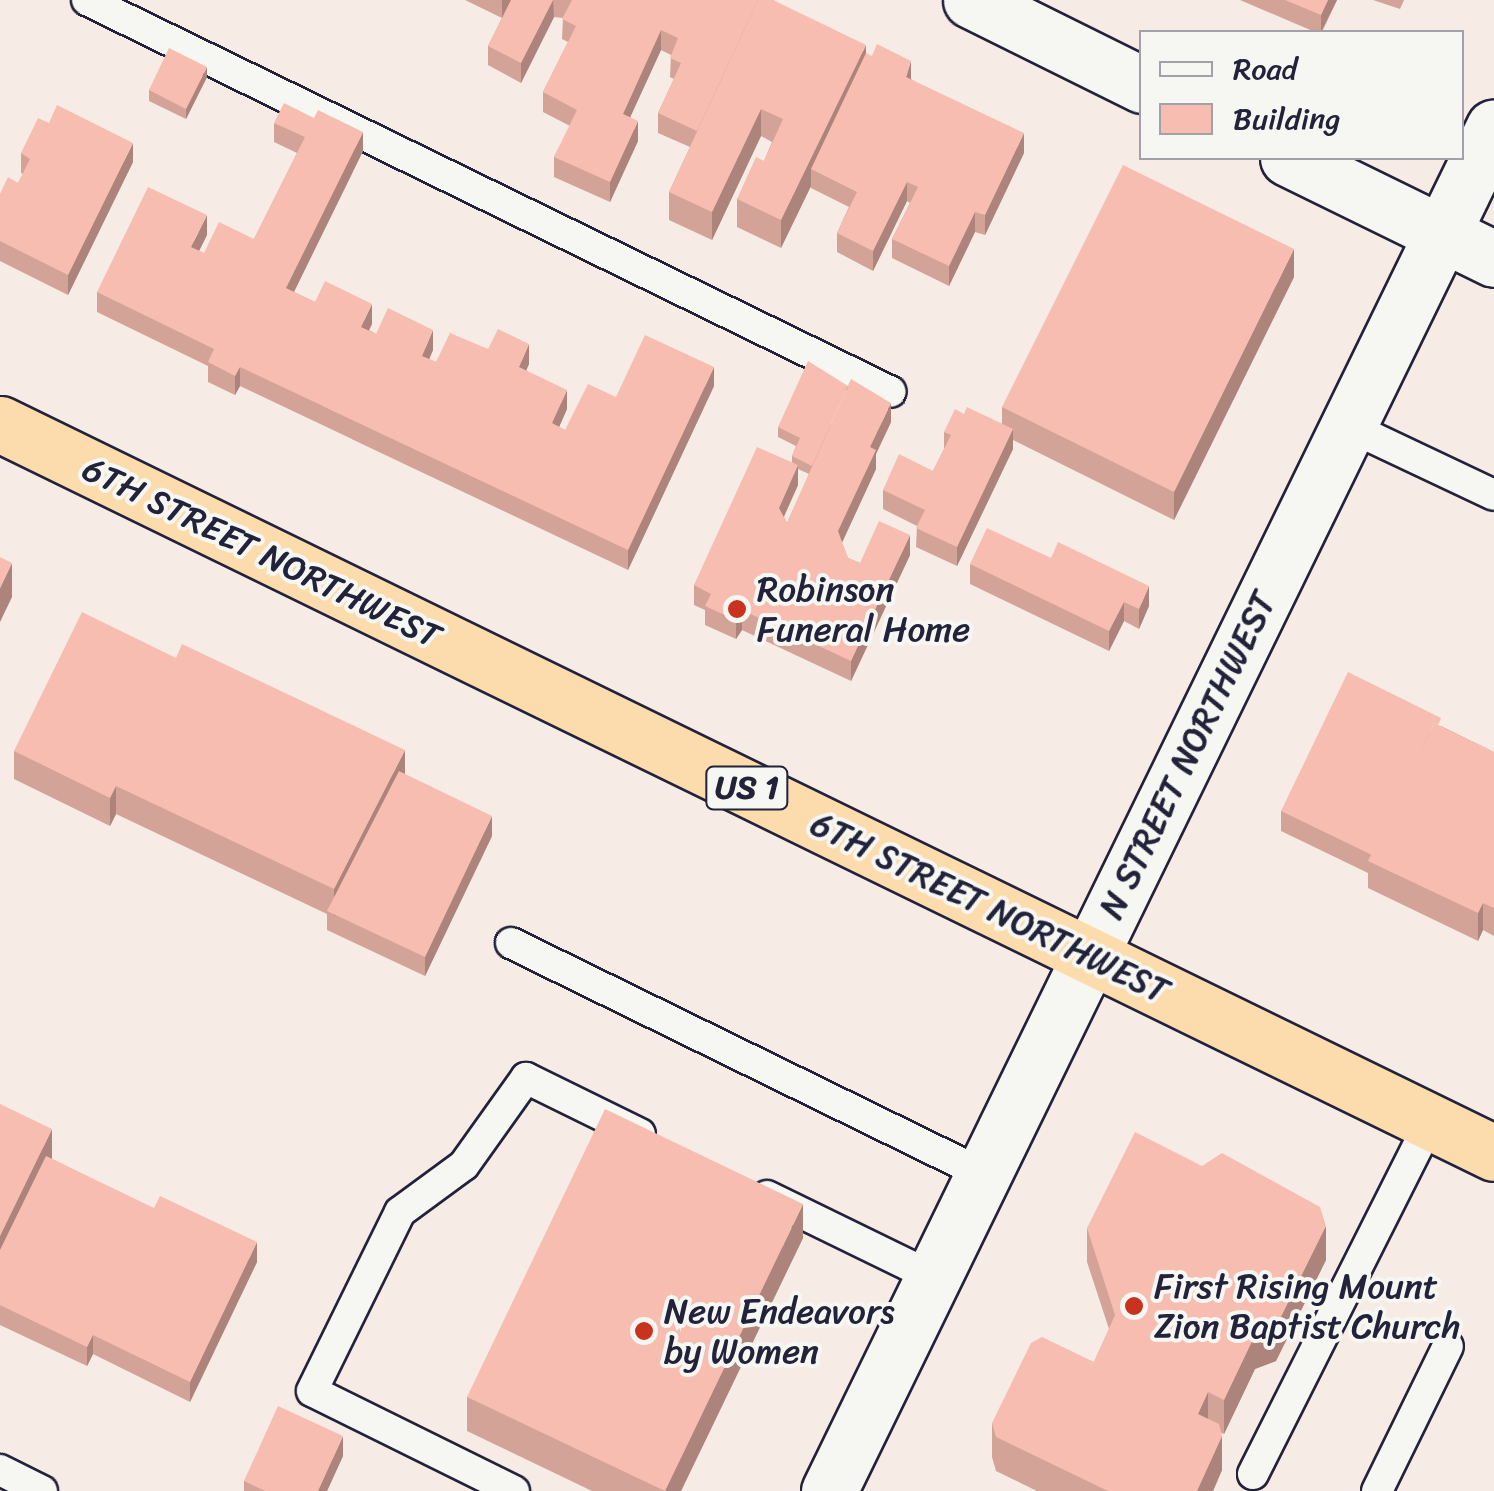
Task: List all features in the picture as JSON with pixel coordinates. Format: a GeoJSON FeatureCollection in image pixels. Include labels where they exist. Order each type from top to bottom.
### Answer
{"type":"FeatureCollection","features":[{"type":"Feature","properties":{"kind":"highway","name":"6TH STREET NORTHWEST"},"geometry":{"type":"LineString","coordinates":[[0,424],[1494,1153]]}},
{"type":"Feature","properties":{"kind":"street"},"geometry":{"type":"LineString","coordinates":[[971,0],[1139,84]]}},
{"type":"Feature","properties":{"kind":"street","name":"N STREET NORTHWEST"},"geometry":{"type":"LineString","coordinates":[[829,1491],[1494,127]]}},
{"type":"Feature","properties":{"kind":"street"},"geometry":{"type":"LineString","coordinates":[[1292,160],[1494,260]]}},
{"type":"Feature","properties":{"kind":"lane"},"geometry":{"type":"LineString","coordinates":[[87,0],[891,392]]}},
{"type":"Feature","properties":{"kind":"lane"},"geometry":{"type":"LineString","coordinates":[[1348,426],[1494,495]]}},
{"type":"Feature","properties":{"kind":"lane"},"geometry":{"type":"LineString","coordinates":[[511,943],[983,1174]]}},
{"type":"Feature","properties":{"kind":"lane"},"geometry":{"type":"LineString","coordinates":[[514,1491],[312,1391],[400,1212],[464,1164],[526,1078],[669,1148]]}},
{"type":"Feature","properties":{"kind":"lane"},"geometry":{"type":"LineString","coordinates":[[1253,1474],[1430,1122]]}},
{"type":"Feature","properties":{"kind":"lane"},"geometry":{"type":"LineString","coordinates":[[740,1183],[933,1277]]}},
{"type":"Feature","properties":{"kind":"lane"},"geometry":{"type":"LineString","coordinates":[[1377,1491],[1448,1346]]}},
{"type":"Feature","properties":{"kind":"lane"},"geometry":{"type":"LineString","coordinates":[[0,1470],[42,1491]]}},
{"type":"Feature","properties":{"kind":"building"},"geometry":{"type":"Polygon","coordinates":[[[511,0],[553,0],[521,63],[488,46],[511,0]]]}},
{"type":"Feature","properties":{"kind":"building"},"geometry":{"type":"Polygon","coordinates":[[[572,0],[758,0],[697,131],[658,113],[681,63],[670,58],[678,38],[661,30],[623,114],[638,121],[610,182],[554,157],[577,110],[543,92],[576,26],[562,19],[572,0]]]}},
{"type":"Feature","properties":{"kind":"building"},"geometry":{"type":"Polygon","coordinates":[[[758,0],[773,0],[866,45],[781,220],[737,199],[756,157],[764,161],[783,119],[761,109],[712,212],[669,192],[758,0]]]}},
{"type":"Feature","properties":{"kind":"building"},"geometry":{"type":"Polygon","coordinates":[[[1285,0],[1328,0],[1321,15],[1285,0]]]}},
{"type":"Feature","properties":{"kind":"building"},"geometry":{"type":"Polygon","coordinates":[[[877,44],[911,61],[906,77],[1024,133],[985,215],[975,212],[949,266],[892,239],[918,187],[907,182],[873,251],[837,233],[857,192],[811,169],[866,53],[872,56],[877,44]]]}},
{"type":"Feature","properties":{"kind":"building"},"geometry":{"type":"Polygon","coordinates":[[[169,48],[207,67],[186,109],[149,90],[169,48]]]}},
{"type":"Feature","properties":{"kind":"building"},"geometry":{"type":"Polygon","coordinates":[[[284,103],[314,118],[318,110],[363,132],[286,288],[315,302],[325,281],[372,304],[361,327],[376,334],[388,308],[433,330],[422,356],[436,362],[450,333],[488,349],[498,329],[529,344],[519,367],[567,390],[552,423],[565,430],[588,384],[616,397],[645,335],[714,367],[628,550],[240,367],[235,376],[208,362],[214,349],[97,292],[148,187],[207,215],[191,247],[204,253],[219,222],[254,239],[305,137],[274,123],[284,103]]]}},
{"type":"Feature","properties":{"kind":"building"},"geometry":{"type":"Polygon","coordinates":[[[57,105],[133,143],[68,275],[0,241],[0,194],[8,177],[18,183],[30,159],[21,153],[38,118],[49,123],[57,105]]]}},
{"type":"Feature","properties":{"kind":"building"},"geometry":{"type":"Polygon","coordinates":[[[1123,165],[1294,249],[1174,492],[1002,407],[1123,165]]]}},
{"type":"Feature","properties":{"kind":"building"},"geometry":{"type":"Polygon","coordinates":[[[808,361],[848,386],[812,466],[792,456],[800,438],[778,427],[808,361]]]}},
{"type":"Feature","properties":{"kind":"building"},"geometry":{"type":"Polygon","coordinates":[[[851,379],[891,403],[870,447],[876,450],[838,531],[848,558],[860,563],[879,521],[910,535],[851,661],[742,610],[736,620],[705,606],[711,594],[694,585],[757,447],[798,465],[779,508],[787,523],[851,379]]]}},
{"type":"Feature","properties":{"kind":"building"},"geometry":{"type":"Polygon","coordinates":[[[967,407],[1013,429],[957,547],[916,528],[925,510],[883,490],[899,454],[933,471],[951,435],[944,432],[955,409],[964,414],[967,407]]]}},
{"type":"Feature","properties":{"kind":"building"},"geometry":{"type":"Polygon","coordinates":[[[987,528],[1051,558],[1058,542],[1149,586],[1139,609],[1124,602],[1109,631],[970,564],[987,528]]]}},
{"type":"Feature","properties":{"kind":"building"},"geometry":{"type":"Polygon","coordinates":[[[0,557],[12,563],[0,588],[0,557]]]}},
{"type":"Feature","properties":{"kind":"building"},"geometry":{"type":"Polygon","coordinates":[[[82,612],[176,658],[182,644],[405,750],[334,889],[116,786],[110,798],[14,751],[82,612]]]}},
{"type":"Feature","properties":{"kind":"building"},"geometry":{"type":"Polygon","coordinates":[[[1348,672],[1441,718],[1438,725],[1434,723],[1372,855],[1281,811],[1348,672]]]}},
{"type":"Feature","properties":{"kind":"building"},"geometry":{"type":"Polygon","coordinates":[[[1434,723],[1494,752],[1494,908],[1483,903],[1478,913],[1368,861],[1434,723]]]}},
{"type":"Feature","properties":{"kind":"building"},"geometry":{"type":"Polygon","coordinates":[[[399,771],[492,816],[425,957],[327,911],[399,771]]]}},
{"type":"Feature","properties":{"kind":"building"},"geometry":{"type":"Polygon","coordinates":[[[0,1104],[52,1129],[0,1236],[0,1104]]]}},
{"type":"Feature","properties":{"kind":"building"},"geometry":{"type":"Polygon","coordinates":[[[605,1109],[803,1204],[665,1491],[467,1397],[605,1109]]]}},
{"type":"Feature","properties":{"kind":"building"},"geometry":{"type":"Polygon","coordinates":[[[1135,1132],[1202,1166],[1222,1153],[1320,1207],[1326,1226],[1276,1327],[1255,1335],[1224,1400],[1208,1392],[1198,1414],[1219,1424],[1222,1436],[1197,1491],[1108,1491],[996,1437],[992,1423],[1031,1343],[1042,1337],[1094,1362],[1115,1315],[1087,1228],[1135,1132]]]}},
{"type":"Feature","properties":{"kind":"building"},"geometry":{"type":"Polygon","coordinates":[[[46,1156],[154,1208],[160,1196],[257,1242],[190,1382],[93,1335],[87,1347],[0,1305],[0,1250],[46,1156]]]}},
{"type":"Feature","properties":{"kind":"building"},"geometry":{"type":"Polygon","coordinates":[[[278,1406],[343,1436],[318,1491],[265,1491],[244,1481],[278,1406]]]}},
{"type":"Feature","properties":{"kind":"place","name":"Robinson Funeral Home"},"geometry":{"type":"Point","coordinates":[737,609]}},
{"type":"Feature","properties":{"kind":"place","name":"First Rising Mount Zion Baptist Church"},"geometry":{"type":"Point","coordinates":[1134,1306]}},
{"type":"Feature","properties":{"kind":"place","name":"New Endeavors by Women"},"geometry":{"type":"Point","coordinates":[644,1331]}}]}
